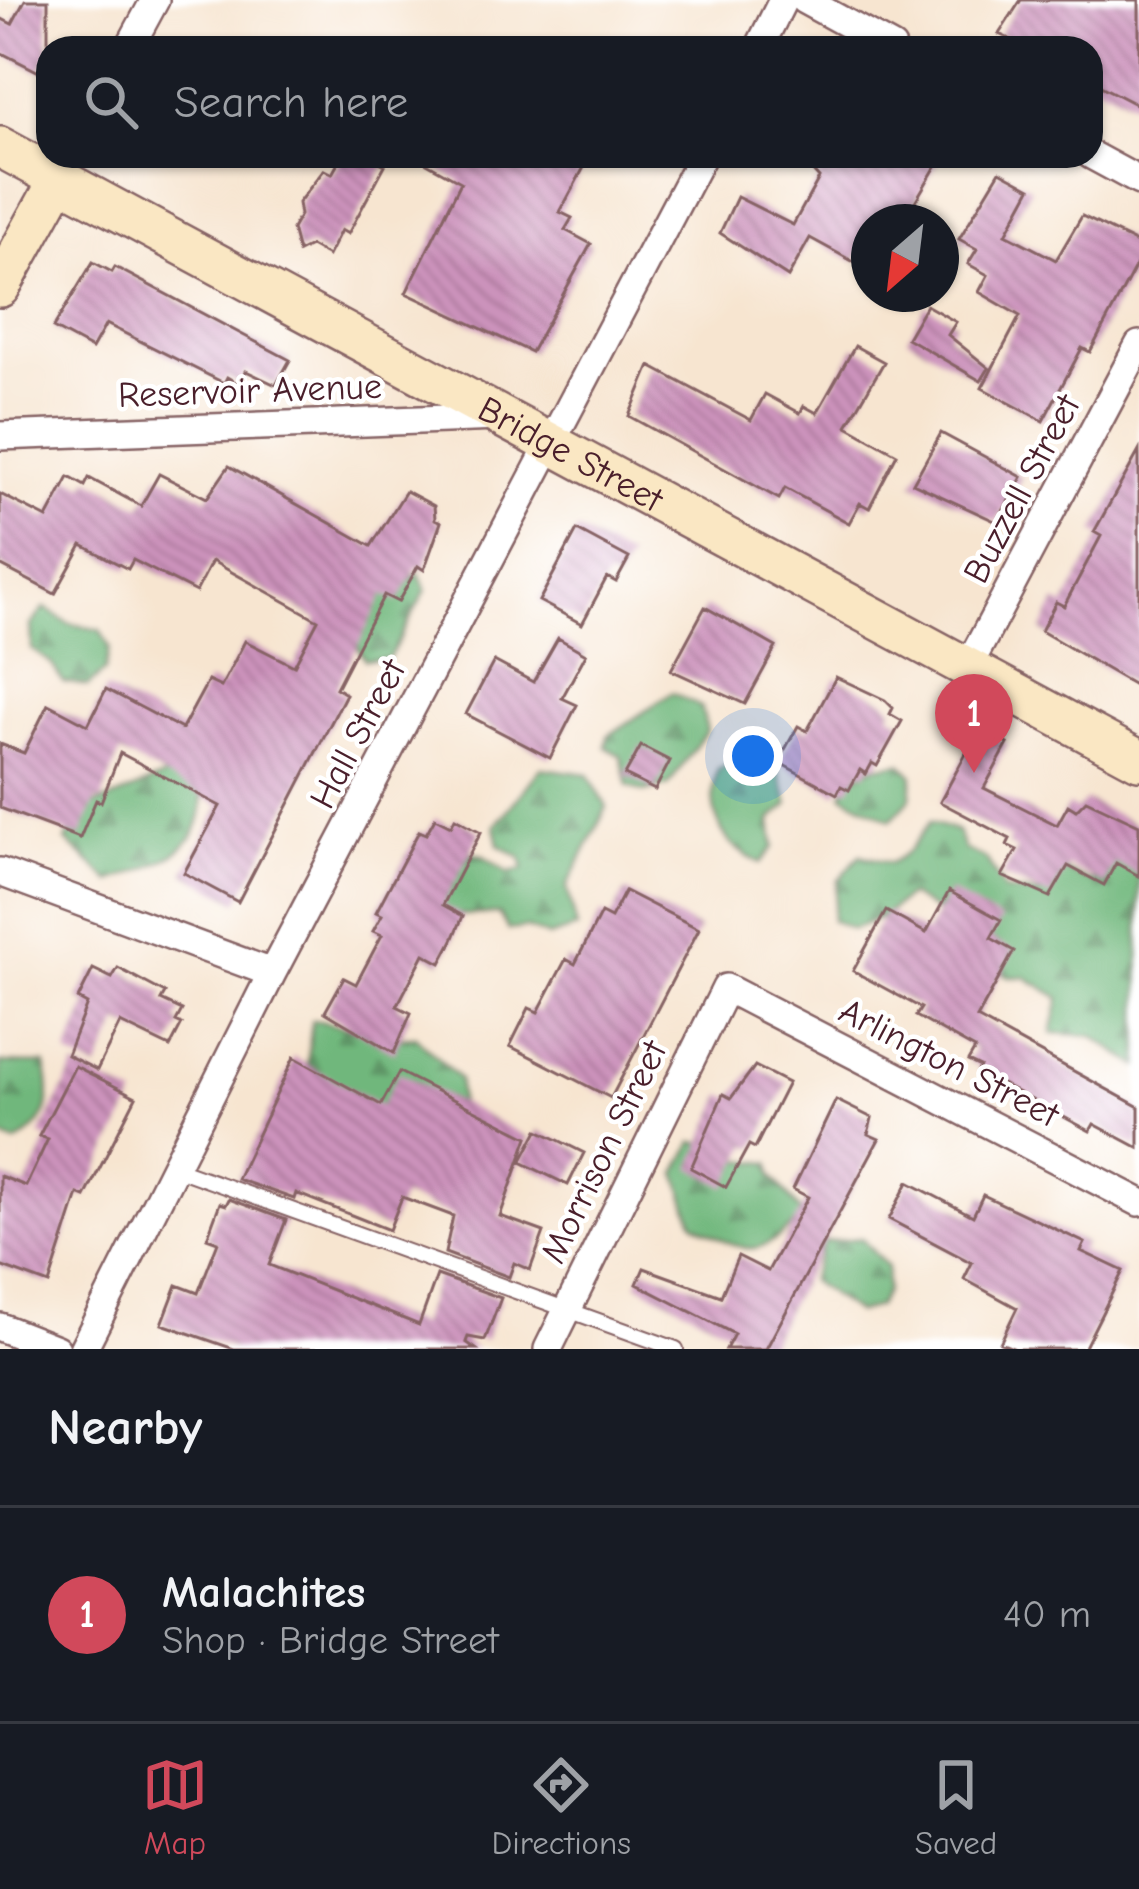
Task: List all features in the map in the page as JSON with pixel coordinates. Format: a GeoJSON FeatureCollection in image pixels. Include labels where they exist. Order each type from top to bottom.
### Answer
{"type":"FeatureCollection","features":[{"type":"Feature","properties":{"kind":"main road","name":"Bridge Street"},"geometry":{"type":"LineString","coordinates":[[0,146],[36,157]]}},
{"type":"Feature","properties":{"kind":"main road"},"geometry":{"type":"LineString","coordinates":[[0,286],[65,168]]}},
{"type":"Feature","properties":{"kind":"main road","name":"Bridge Street"},"geometry":{"type":"LineString","coordinates":[[68,168],[503,416],[1139,760]]}},
{"type":"Feature","properties":{"kind":"street"},"geometry":{"type":"LineString","coordinates":[[136,36],[155,0]]}},
{"type":"Feature","properties":{"kind":"street"},"geometry":{"type":"LineString","coordinates":[[765,36],[784,0]]}},
{"type":"Feature","properties":{"kind":"street"},"geometry":{"type":"LineString","coordinates":[[804,0],[870,36]]}},
{"type":"Feature","properties":{"kind":"street"},"geometry":{"type":"LineString","coordinates":[[1103,162],[1139,181]]}},
{"type":"Feature","properties":{"kind":"street","name":"Hall Street"},"geometry":{"type":"LineString","coordinates":[[83,1349],[272,973],[697,168]]}},
{"type":"Feature","properties":{"kind":"street","name":"Buzzell Street"},"geometry":{"type":"LineString","coordinates":[[968,667],[1139,345]]}},
{"type":"Feature","properties":{"kind":"street","name":"Reservoir Avenue"},"geometry":{"type":"LineString","coordinates":[[0,436],[503,416]]}},
{"type":"Feature","properties":{"kind":"street"},"geometry":{"type":"LineString","coordinates":[[0,872],[272,973]]}},
{"type":"Feature","properties":{"kind":"street","name":"Arlington Street"},"geometry":{"type":"LineString","coordinates":[[726,988],[1139,1202]]}},
{"type":"Feature","properties":{"kind":"street","name":"Morrison Street"},"geometry":{"type":"LineString","coordinates":[[548,1349],[726,988]]}},
{"type":"Feature","properties":{"kind":"street"},"geometry":{"type":"LineString","coordinates":[[0,1327],[56,1349]]}},
{"type":"Feature","properties":{"kind":"lane"},"geometry":{"type":"LineString","coordinates":[[172,1167],[676,1349]]}},
{"type":"Feature","properties":{"kind":"green space"},"geometry":{"type":"Polygon","coordinates":[[[242,509],[392,593],[419,573],[426,590],[389,658],[365,660],[349,630],[242,509]]]}},
{"type":"Feature","properties":{"kind":"green space"},"geometry":{"type":"Polygon","coordinates":[[[45,608],[68,623],[100,630],[110,648],[105,671],[88,686],[63,682],[51,663],[32,650],[31,625],[45,608]]]}},
{"type":"Feature","properties":{"kind":"green space"},"geometry":{"type":"Polygon","coordinates":[[[672,693],[701,707],[707,730],[668,786],[643,792],[628,786],[621,756],[606,747],[608,736],[672,693]]]}},
{"type":"Feature","properties":{"kind":"green space"},"geometry":{"type":"Polygon","coordinates":[[[755,754],[774,759],[789,804],[771,820],[774,847],[761,863],[727,837],[713,799],[718,769],[755,754]]]}},
{"type":"Feature","properties":{"kind":"green space"},"geometry":{"type":"Polygon","coordinates":[[[901,763],[913,775],[911,798],[891,820],[843,795],[846,783],[873,767],[901,763]]]}},
{"type":"Feature","properties":{"kind":"green space"},"geometry":{"type":"Polygon","coordinates":[[[541,768],[588,774],[607,807],[567,887],[577,928],[548,937],[527,928],[508,930],[499,914],[455,915],[435,902],[462,852],[482,855],[509,873],[524,869],[521,858],[499,845],[495,826],[541,768]]]}},
{"type":"Feature","properties":{"kind":"green space"},"geometry":{"type":"Polygon","coordinates":[[[179,771],[202,789],[202,810],[189,841],[163,861],[111,882],[66,841],[81,807],[179,771]]]}},
{"type":"Feature","properties":{"kind":"green space"},"geometry":{"type":"Polygon","coordinates":[[[930,822],[958,832],[964,849],[986,859],[1005,891],[1040,894],[1052,865],[1094,883],[1095,863],[1139,859],[1139,1067],[1093,1036],[1052,1033],[1060,998],[1025,977],[1008,977],[945,917],[909,895],[881,918],[852,929],[832,920],[838,881],[860,855],[891,863],[909,851],[930,822]]]}},
{"type":"Feature","properties":{"kind":"green space"},"geometry":{"type":"Polygon","coordinates":[[[312,1020],[377,1036],[415,1036],[459,1079],[460,1116],[410,1133],[306,1078],[312,1020]]]}},
{"type":"Feature","properties":{"kind":"green space"},"geometry":{"type":"Polygon","coordinates":[[[0,1063],[45,1064],[48,1077],[42,1119],[16,1143],[0,1136],[0,1063]]]}},
{"type":"Feature","properties":{"kind":"green space"},"geometry":{"type":"Polygon","coordinates":[[[693,1142],[710,1144],[726,1159],[770,1163],[772,1175],[804,1216],[774,1240],[752,1248],[728,1242],[693,1222],[677,1173],[693,1142]]]}},
{"type":"Feature","properties":{"kind":"green space"},"geometry":{"type":"Polygon","coordinates":[[[861,1238],[887,1267],[886,1291],[877,1307],[857,1313],[810,1281],[823,1242],[861,1238]]]}},
{"type":"Feature","properties":{"kind":"building"},"geometry":{"type":"Polygon","coordinates":[[[25,0],[48,0],[48,36],[36,36],[36,70],[0,52],[0,18],[12,24],[25,0]]]}},
{"type":"Feature","properties":{"kind":"building"},"geometry":{"type":"Polygon","coordinates":[[[1021,0],[1139,0],[1139,106],[1103,87],[1103,36],[999,34],[1021,0]]]}},
{"type":"Feature","properties":{"kind":"building"},"geometry":{"type":"Polygon","coordinates":[[[335,168],[383,168],[348,234],[341,230],[328,256],[310,246],[298,252],[292,229],[300,215],[298,203],[324,170],[332,174],[335,168]]]}},
{"type":"Feature","properties":{"kind":"building"},"geometry":{"type":"Polygon","coordinates":[[[436,168],[584,168],[560,212],[572,218],[565,230],[591,244],[531,352],[406,293],[461,182],[436,168]]]}},
{"type":"Feature","properties":{"kind":"building"},"geometry":{"type":"Polygon","coordinates":[[[810,168],[935,168],[914,204],[851,204],[851,260],[810,238],[788,277],[720,233],[737,197],[793,225],[819,178],[810,168]]]}},
{"type":"Feature","properties":{"kind":"building"},"geometry":{"type":"Polygon","coordinates":[[[1000,171],[1031,188],[1006,234],[1056,260],[1082,216],[1139,244],[1139,260],[1090,352],[1082,348],[1043,421],[982,388],[1020,316],[979,292],[988,275],[968,264],[977,249],[959,239],[1000,171]]]}},
{"type":"Feature","properties":{"kind":"building"},"geometry":{"type":"Polygon","coordinates":[[[93,262],[112,272],[115,267],[290,360],[276,385],[246,371],[239,384],[227,377],[224,383],[106,324],[92,349],[53,328],[93,262]]]}},
{"type":"Feature","properties":{"kind":"building"},"geometry":{"type":"Polygon","coordinates":[[[922,312],[938,312],[956,322],[948,335],[989,368],[981,381],[907,338],[922,312]]]}},
{"type":"Feature","properties":{"kind":"building"},"geometry":{"type":"Polygon","coordinates":[[[855,346],[884,362],[847,426],[897,454],[869,508],[860,503],[849,523],[785,488],[779,499],[629,416],[650,366],[751,420],[765,394],[800,413],[804,406],[817,413],[855,346]]]}},
{"type":"Feature","properties":{"kind":"building"},"geometry":{"type":"Polygon","coordinates":[[[941,433],[1022,477],[997,522],[913,483],[941,433]]]}},
{"type":"Feature","properties":{"kind":"building"},"geometry":{"type":"Polygon","coordinates":[[[1139,451],[1139,688],[1041,631],[1056,602],[1064,606],[1101,536],[1094,532],[1139,451]]]}},
{"type":"Feature","properties":{"kind":"building"},"geometry":{"type":"Polygon","coordinates":[[[229,466],[371,546],[406,491],[434,506],[435,519],[441,522],[424,570],[418,566],[398,602],[384,595],[336,688],[346,694],[238,902],[184,873],[220,806],[120,753],[101,802],[96,800],[80,838],[0,808],[0,744],[24,753],[48,704],[88,725],[106,689],[182,729],[208,681],[221,687],[245,641],[294,666],[318,620],[212,561],[196,592],[133,560],[128,569],[82,545],[55,594],[0,565],[0,494],[47,518],[69,477],[85,486],[89,478],[141,506],[159,474],[207,498],[229,466]]]}},
{"type":"Feature","properties":{"kind":"building"},"geometry":{"type":"Polygon","coordinates":[[[577,530],[629,558],[616,582],[607,577],[582,624],[539,601],[577,530]]]}},
{"type":"Feature","properties":{"kind":"building"},"geometry":{"type":"Polygon","coordinates":[[[705,607],[776,647],[745,704],[671,670],[705,607]]]}},
{"type":"Feature","properties":{"kind":"building"},"geometry":{"type":"Polygon","coordinates":[[[558,638],[586,654],[562,698],[577,705],[550,758],[466,714],[494,661],[533,682],[558,638]]]}},
{"type":"Feature","properties":{"kind":"building"},"geometry":{"type":"Polygon","coordinates":[[[836,677],[885,700],[893,708],[890,714],[902,721],[877,766],[872,763],[866,774],[860,770],[849,790],[841,786],[837,794],[778,762],[798,726],[807,731],[836,677]]]}},
{"type":"Feature","properties":{"kind":"building"},"geometry":{"type":"Polygon","coordinates":[[[979,729],[1008,744],[984,788],[1057,825],[1068,805],[1076,810],[1086,800],[1139,825],[1139,876],[1116,863],[1104,885],[1068,866],[1050,897],[1002,876],[1017,850],[1007,845],[1010,839],[940,802],[979,729]]]}},
{"type":"Feature","properties":{"kind":"building"},"geometry":{"type":"Polygon","coordinates":[[[641,746],[670,761],[655,790],[625,775],[641,746]]]}},
{"type":"Feature","properties":{"kind":"building"},"geometry":{"type":"Polygon","coordinates":[[[435,818],[451,826],[455,818],[481,832],[443,905],[463,916],[453,940],[441,963],[424,954],[397,1006],[411,1013],[394,1053],[325,1012],[344,978],[356,984],[382,935],[373,931],[382,915],[376,912],[419,831],[426,834],[435,818]]]}},
{"type":"Feature","properties":{"kind":"building"},"geometry":{"type":"Polygon","coordinates":[[[625,891],[699,929],[611,1098],[510,1046],[529,1008],[538,1012],[566,959],[575,964],[601,913],[611,918],[625,891]]]}},
{"type":"Feature","properties":{"kind":"building"},"geometry":{"type":"Polygon","coordinates":[[[949,891],[1001,920],[991,938],[1014,951],[977,1018],[1139,1107],[1139,1148],[1094,1124],[1090,1131],[978,1071],[980,1067],[968,1061],[975,1049],[916,1016],[921,1008],[853,971],[886,911],[926,933],[949,891]]]}},
{"type":"Feature","properties":{"kind":"building"},"geometry":{"type":"Polygon","coordinates":[[[118,968],[165,993],[161,1000],[182,1010],[176,1021],[182,1024],[170,1047],[120,1023],[97,1070],[67,1055],[87,1004],[78,999],[93,969],[112,978],[118,968]]]}},
{"type":"Feature","properties":{"kind":"building"},"geometry":{"type":"Polygon","coordinates":[[[294,1057],[381,1105],[399,1072],[528,1137],[500,1216],[544,1232],[530,1270],[514,1263],[509,1277],[445,1253],[453,1216],[402,1197],[389,1230],[296,1193],[294,1199],[237,1179],[294,1057]]]}},
{"type":"Feature","properties":{"kind":"building"},"geometry":{"type":"Polygon","coordinates":[[[75,1066],[136,1097],[85,1197],[78,1194],[49,1284],[0,1266],[0,1176],[26,1186],[48,1139],[39,1136],[75,1066]]]}},
{"type":"Feature","properties":{"kind":"building"},"geometry":{"type":"Polygon","coordinates":[[[755,1066],[788,1083],[755,1148],[749,1145],[726,1187],[691,1168],[723,1094],[731,1098],[755,1066]]]}},
{"type":"Feature","properties":{"kind":"building"},"geometry":{"type":"Polygon","coordinates":[[[836,1100],[872,1118],[868,1134],[879,1139],[766,1349],[726,1349],[734,1334],[637,1284],[644,1268],[721,1296],[738,1256],[768,1271],[808,1197],[793,1189],[836,1100]]]}},
{"type":"Feature","properties":{"kind":"building"},"geometry":{"type":"Polygon","coordinates":[[[538,1130],[584,1153],[568,1185],[521,1162],[538,1130]]]}},
{"type":"Feature","properties":{"kind":"building"},"geometry":{"type":"Polygon","coordinates":[[[908,1182],[973,1216],[983,1195],[1085,1243],[1081,1251],[1123,1271],[1084,1349],[1015,1349],[1000,1343],[1017,1308],[964,1279],[972,1263],[889,1219],[908,1182]]]}},
{"type":"Feature","properties":{"kind":"building"},"geometry":{"type":"Polygon","coordinates":[[[229,1199],[286,1220],[269,1265],[419,1325],[437,1275],[501,1298],[485,1340],[468,1337],[466,1342],[476,1349],[234,1349],[162,1324],[177,1285],[198,1293],[218,1242],[207,1238],[220,1203],[226,1205],[229,1199]]]}},
{"type":"Feature","properties":{"kind":"place","name":"Malachites"},"geometry":{"type":"Point","coordinates":[974,773]}}]}
